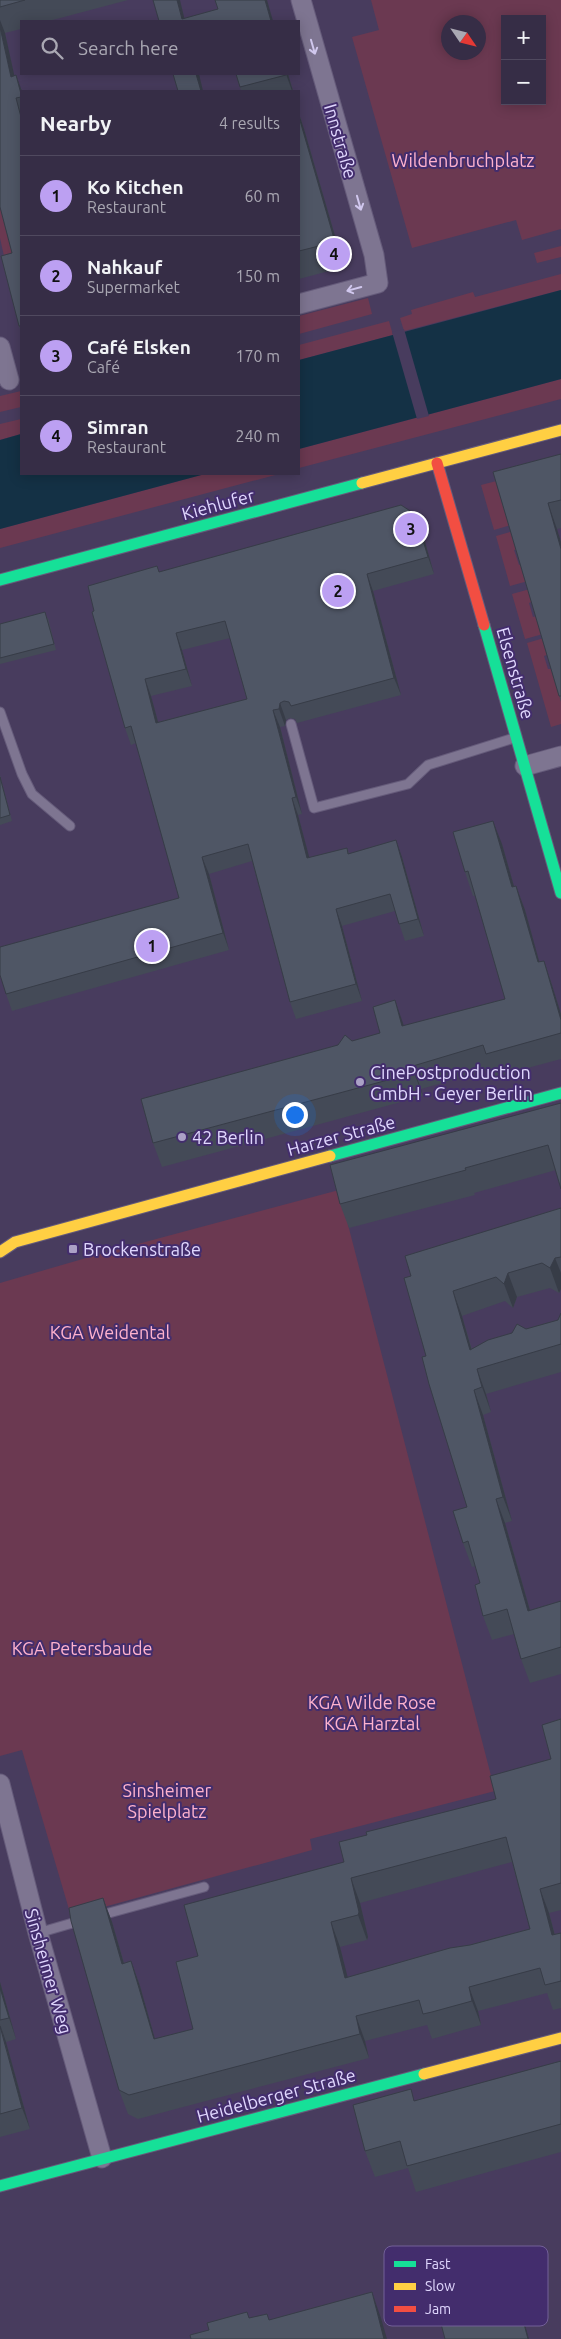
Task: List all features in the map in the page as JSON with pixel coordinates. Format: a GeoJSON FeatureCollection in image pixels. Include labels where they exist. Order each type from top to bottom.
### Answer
{"type":"FeatureCollection","features":[{"type":"Feature","properties":{"kind":"street","name":"Innstraße"},"geometry":{"type":"LineString","coordinates":[[300,304],[378,283],[374,255],[301,0]]}},
{"type":"Feature","properties":{"kind":"street"},"geometry":{"type":"LineString","coordinates":[[0,347],[10,379]]}},
{"type":"Feature","properties":{"kind":"street","name":"Kiehlufer"},"geometry":{"type":"LineString","coordinates":[[0,580],[561,430]]}},
{"type":"Feature","properties":{"kind":"street","name":"Elsenstraße"},"geometry":{"type":"LineString","coordinates":[[437,463],[561,893]]}},
{"type":"Feature","properties":{"kind":"street"},"geometry":{"type":"LineString","coordinates":[[525,766],[561,756]]}},
{"type":"Feature","properties":{"kind":"street","name":"Harzer Straße"},"geometry":{"type":"LineString","coordinates":[[0,1252],[15,1242],[561,1093]]}},
{"type":"Feature","properties":{"kind":"street","name":"Harzer Straße"},"geometry":{"type":"LineString","coordinates":[[0,1240],[15,1242]]}},
{"type":"Feature","properties":{"kind":"street","name":"Sinsheimer Weg"},"geometry":{"type":"LineString","coordinates":[[2,1789],[38,1933],[102,2158]]}},
{"type":"Feature","properties":{"kind":"street","name":"Heidelberger Straße"},"geometry":{"type":"LineString","coordinates":[[0,2186],[561,2038]]}},
{"type":"Feature","properties":{"kind":"lane"},"geometry":{"type":"LineString","coordinates":[[0,712],[22,774],[32,794],[70,826]]}},
{"type":"Feature","properties":{"kind":"lane"},"geometry":{"type":"LineString","coordinates":[[291,724],[314,808],[408,784],[428,765],[516,737]]}},
{"type":"Feature","properties":{"kind":"lane"},"geometry":{"type":"LineString","coordinates":[[38,1933],[204,1887]]}},
{"type":"Feature","properties":{"kind":"green space","name":"Wildenbruchplatz"},"geometry":{"type":"Polygon","coordinates":[[[371,0],[561,0],[561,229],[522,240],[516,220],[412,248],[352,37],[379,30],[371,0]]]}},
{"type":"Feature","properties":{"kind":"green space"},"geometry":{"type":"Polygon","coordinates":[[[0,206],[16,253],[4,256],[0,238],[0,206]]]}},
{"type":"Feature","properties":{"kind":"green space"},"geometry":{"type":"Polygon","coordinates":[[[561,246],[561,257],[537,263],[534,253],[561,246]]]}},
{"type":"Feature","properties":{"kind":"green space"},"geometry":{"type":"Polygon","coordinates":[[[561,274],[561,290],[404,331],[400,318],[412,314],[411,310],[473,292],[475,297],[561,274]]]}},
{"type":"Feature","properties":{"kind":"green space"},"geometry":{"type":"Polygon","coordinates":[[[368,298],[372,314],[300,334],[300,316],[368,298]]]}},
{"type":"Feature","properties":{"kind":"green space"},"geometry":{"type":"Polygon","coordinates":[[[389,321],[393,335],[300,360],[300,345],[389,321]]]}},
{"type":"Feature","properties":{"kind":"green space"},"geometry":{"type":"Polygon","coordinates":[[[561,379],[561,399],[300,468],[300,449],[561,379]]]}},
{"type":"Feature","properties":{"kind":"green space"},"geometry":{"type":"Polygon","coordinates":[[[20,391],[20,407],[0,412],[0,396],[20,391]]]}},
{"type":"Feature","properties":{"kind":"green space"},"geometry":{"type":"Polygon","coordinates":[[[20,419],[20,434],[0,440],[0,424],[20,419]]]}},
{"type":"Feature","properties":{"kind":"green space"},"geometry":{"type":"Polygon","coordinates":[[[561,464],[511,525],[494,530],[481,485],[561,464]]]}},
{"type":"Feature","properties":{"kind":"green space"},"geometry":{"type":"Polygon","coordinates":[[[201,475],[275,475],[0,548],[0,529],[201,475]]]}},
{"type":"Feature","properties":{"kind":"green space"},"geometry":{"type":"Polygon","coordinates":[[[513,531],[519,549],[514,550],[519,565],[523,563],[528,581],[510,586],[496,536],[513,531]]]}},
{"type":"Feature","properties":{"kind":"green space"},"geometry":{"type":"Polygon","coordinates":[[[530,589],[533,601],[529,603],[533,617],[537,616],[543,634],[525,639],[512,594],[530,589]]]}},
{"type":"Feature","properties":{"kind":"green space"},"geometry":{"type":"Polygon","coordinates":[[[544,638],[549,654],[544,656],[548,669],[553,669],[561,697],[561,724],[551,727],[527,643],[544,638]]]}},
{"type":"Feature","properties":{"kind":"green space"},"geometry":{"type":"Polygon","coordinates":[[[339,1190],[495,1791],[310,1839],[312,1850],[71,1916],[22,1750],[0,1756],[0,1283],[339,1190]]]}},
{"type":"Feature","properties":{"kind":"water"},"geometry":{"type":"Polygon","coordinates":[[[561,290],[561,379],[300,449],[300,360],[561,290]]]}},
{"type":"Feature","properties":{"kind":"water"},"geometry":{"type":"Polygon","coordinates":[[[20,434],[20,475],[201,475],[0,529],[0,440],[20,434]]]}},
{"type":"Feature","properties":{"kind":"pier"},"geometry":{"type":"Polygon","coordinates":[[[404,329],[429,416],[417,419],[392,332],[404,329]]]}},
{"type":"Feature","properties":{"kind":"building"},"geometry":{"type":"Polygon","coordinates":[[[0,0],[25,0],[0,7],[0,0]]]}},
{"type":"Feature","properties":{"kind":"building"},"geometry":{"type":"Polygon","coordinates":[[[153,0],[177,0],[182,19],[218,9],[215,0],[265,0],[271,20],[159,20],[153,0]]]}},
{"type":"Feature","properties":{"kind":"building"},"geometry":{"type":"Polygon","coordinates":[[[0,27],[11,77],[16,75],[20,90],[20,97],[16,98],[20,113],[20,326],[1,256],[12,253],[0,207],[0,27]]]}},
{"type":"Feature","properties":{"kind":"building"},"geometry":{"type":"Polygon","coordinates":[[[173,75],[196,75],[201,90],[178,90],[173,75]]]}},
{"type":"Feature","properties":{"kind":"building"},"geometry":{"type":"Polygon","coordinates":[[[236,75],[286,75],[240,87],[236,75]]]}},
{"type":"Feature","properties":{"kind":"building"},"geometry":{"type":"Polygon","coordinates":[[[300,120],[335,242],[300,251],[300,120]]]}},
{"type":"Feature","properties":{"kind":"building"},"geometry":{"type":"Polygon","coordinates":[[[561,454],[561,500],[548,503],[561,549],[561,696],[559,696],[493,472],[561,454]]]}},
{"type":"Feature","properties":{"kind":"building"},"geometry":{"type":"Polygon","coordinates":[[[401,505],[415,514],[428,557],[367,574],[394,678],[291,706],[289,702],[284,701],[280,703],[279,709],[273,710],[296,797],[292,798],[307,858],[347,848],[348,854],[396,840],[418,919],[399,924],[390,894],[336,909],[356,984],[290,1002],[248,844],[202,857],[223,933],[6,994],[0,975],[0,947],[179,898],[131,726],[125,728],[92,612],[94,611],[88,586],[157,566],[159,572],[401,505]],[[225,621],[176,633],[186,669],[145,679],[156,723],[247,699],[225,621]]]}},
{"type":"Feature","properties":{"kind":"building"},"geometry":{"type":"Polygon","coordinates":[[[45,612],[54,644],[0,658],[0,624],[45,612]]]}},
{"type":"Feature","properties":{"kind":"building"},"geometry":{"type":"Polygon","coordinates":[[[0,777],[10,815],[0,818],[0,777]]]}},
{"type":"Feature","properties":{"kind":"building"},"geometry":{"type":"Polygon","coordinates":[[[493,821],[512,887],[516,886],[538,962],[544,961],[561,1020],[561,1033],[486,1054],[483,1045],[413,1066],[414,1073],[153,1143],[141,1099],[338,1045],[345,1035],[352,1041],[380,1033],[373,1007],[395,1000],[402,1026],[505,999],[468,871],[465,872],[453,832],[493,821]]]}},
{"type":"Feature","properties":{"kind":"building"},"geometry":{"type":"Polygon","coordinates":[[[561,1103],[561,1189],[548,1145],[465,1168],[466,1170],[340,1204],[330,1165],[561,1103]]]}},
{"type":"Feature","properties":{"kind":"building"},"geometry":{"type":"Polygon","coordinates":[[[561,1208],[561,1257],[555,1258],[550,1268],[542,1263],[508,1273],[504,1284],[496,1277],[453,1291],[470,1350],[488,1340],[512,1333],[517,1324],[526,1329],[558,1320],[561,1313],[561,1344],[477,1369],[482,1387],[474,1390],[503,1497],[496,1499],[528,1611],[561,1601],[561,1647],[521,1659],[507,1609],[483,1616],[475,1585],[480,1583],[468,1541],[463,1543],[453,1511],[467,1507],[422,1357],[426,1356],[404,1278],[411,1276],[405,1256],[561,1208]]]}},
{"type":"Feature","properties":{"kind":"building"},"geometry":{"type":"Polygon","coordinates":[[[561,1719],[561,1883],[540,1889],[552,1935],[561,1933],[561,1981],[545,1985],[540,1968],[469,1987],[472,2001],[432,2012],[423,2014],[419,2000],[356,2016],[360,2034],[129,2095],[119,2090],[71,1921],[69,1908],[103,1898],[122,1964],[131,1961],[154,2039],[193,2029],[176,1962],[198,1956],[184,1905],[344,1862],[339,1842],[367,1835],[366,1832],[496,1799],[490,1776],[551,1759],[542,1725],[561,1719]],[[506,1837],[351,1878],[359,1912],[358,1915],[331,1922],[345,1978],[450,1948],[470,1945],[530,1929],[506,1837]]]}},
{"type":"Feature","properties":{"kind":"building"},"geometry":{"type":"Polygon","coordinates":[[[0,1988],[9,2018],[0,2020],[0,1988]]]}},
{"type":"Feature","properties":{"kind":"building"},"geometry":{"type":"Polygon","coordinates":[[[0,2026],[22,2108],[0,2114],[0,2026]]]}},
{"type":"Feature","properties":{"kind":"building"},"geometry":{"type":"Polygon","coordinates":[[[561,2061],[561,2124],[407,2166],[400,2141],[365,2151],[353,2105],[411,2089],[414,2101],[561,2061]]]}},
{"type":"Feature","properties":{"kind":"building"},"geometry":{"type":"Polygon","coordinates":[[[372,2292],[384,2339],[191,2339],[190,2335],[209,2330],[207,2323],[247,2312],[249,2318],[267,2314],[269,2320],[372,2292]]]}},
{"type":"Feature","properties":{"kind":"building"},"geometry":{"type":"Polygon","coordinates":[[[442,2326],[525,2326],[528,2339],[445,2339],[442,2326]]]}},
{"type":"Feature","properties":{"kind":"traffic: fast"},"geometry":{"type":"LineString","coordinates":[[0,580],[362,483]]}},
{"type":"Feature","properties":{"kind":"traffic: fast"},"geometry":{"type":"LineString","coordinates":[[484,625],[561,893]]}},
{"type":"Feature","properties":{"kind":"traffic: fast"},"geometry":{"type":"LineString","coordinates":[[330,1156],[561,1093]]}},
{"type":"Feature","properties":{"kind":"traffic: fast"},"geometry":{"type":"LineString","coordinates":[[0,2186],[424,2074]]}},
{"type":"Feature","properties":{"kind":"traffic: slow"},"geometry":{"type":"LineString","coordinates":[[362,483],[561,430]]}},
{"type":"Feature","properties":{"kind":"traffic: slow"},"geometry":{"type":"LineString","coordinates":[[0,1252],[15,1242],[330,1156]]}},
{"type":"Feature","properties":{"kind":"traffic: slow"},"geometry":{"type":"LineString","coordinates":[[424,2074],[561,2038]]}},
{"type":"Feature","properties":{"kind":"traffic: jam"},"geometry":{"type":"LineString","coordinates":[[437,463],[484,625]]}},
{"type":"Feature","properties":{"kind":"place","name":"Simran"},"geometry":{"type":"Point","coordinates":[334,254]}},
{"type":"Feature","properties":{"kind":"place","name":"Café Elsken"},"geometry":{"type":"Point","coordinates":[411,529]}},
{"type":"Feature","properties":{"kind":"place","name":"Nahkauf"},"geometry":{"type":"Point","coordinates":[338,591]}},
{"type":"Feature","properties":{"kind":"place","name":"Ko Kitchen"},"geometry":{"type":"Point","coordinates":[152,946]}},
{"type":"Feature","properties":{"kind":"place","name":"CinePostproduction GmbH - Geyer Berlin"},"geometry":{"type":"Point","coordinates":[360,1082]}},
{"type":"Feature","properties":{"kind":"place","name":"42 Berlin"},"geometry":{"type":"Point","coordinates":[182,1137]}},
{"type":"Feature","properties":{"kind":"place","name":"Brockenstraße"},"geometry":{"type":"Point","coordinates":[73,1249]}},
{"type":"Feature","properties":{"kind":"park label","name":"KGA Weidental"},"geometry":{"type":"Point","coordinates":[110,1332]}},
{"type":"Feature","properties":{"kind":"park label","name":"KGA Petersbaude"},"geometry":{"type":"Point","coordinates":[82,1648]}},
{"type":"Feature","properties":{"kind":"park label","name":"KGA Wilde Rose KGA Harztal"},"geometry":{"type":"Point","coordinates":[372,1712]}},
{"type":"Feature","properties":{"kind":"park label","name":"Sinsheimer Spielplatz"},"geometry":{"type":"Point","coordinates":[167,1800]}}]}
